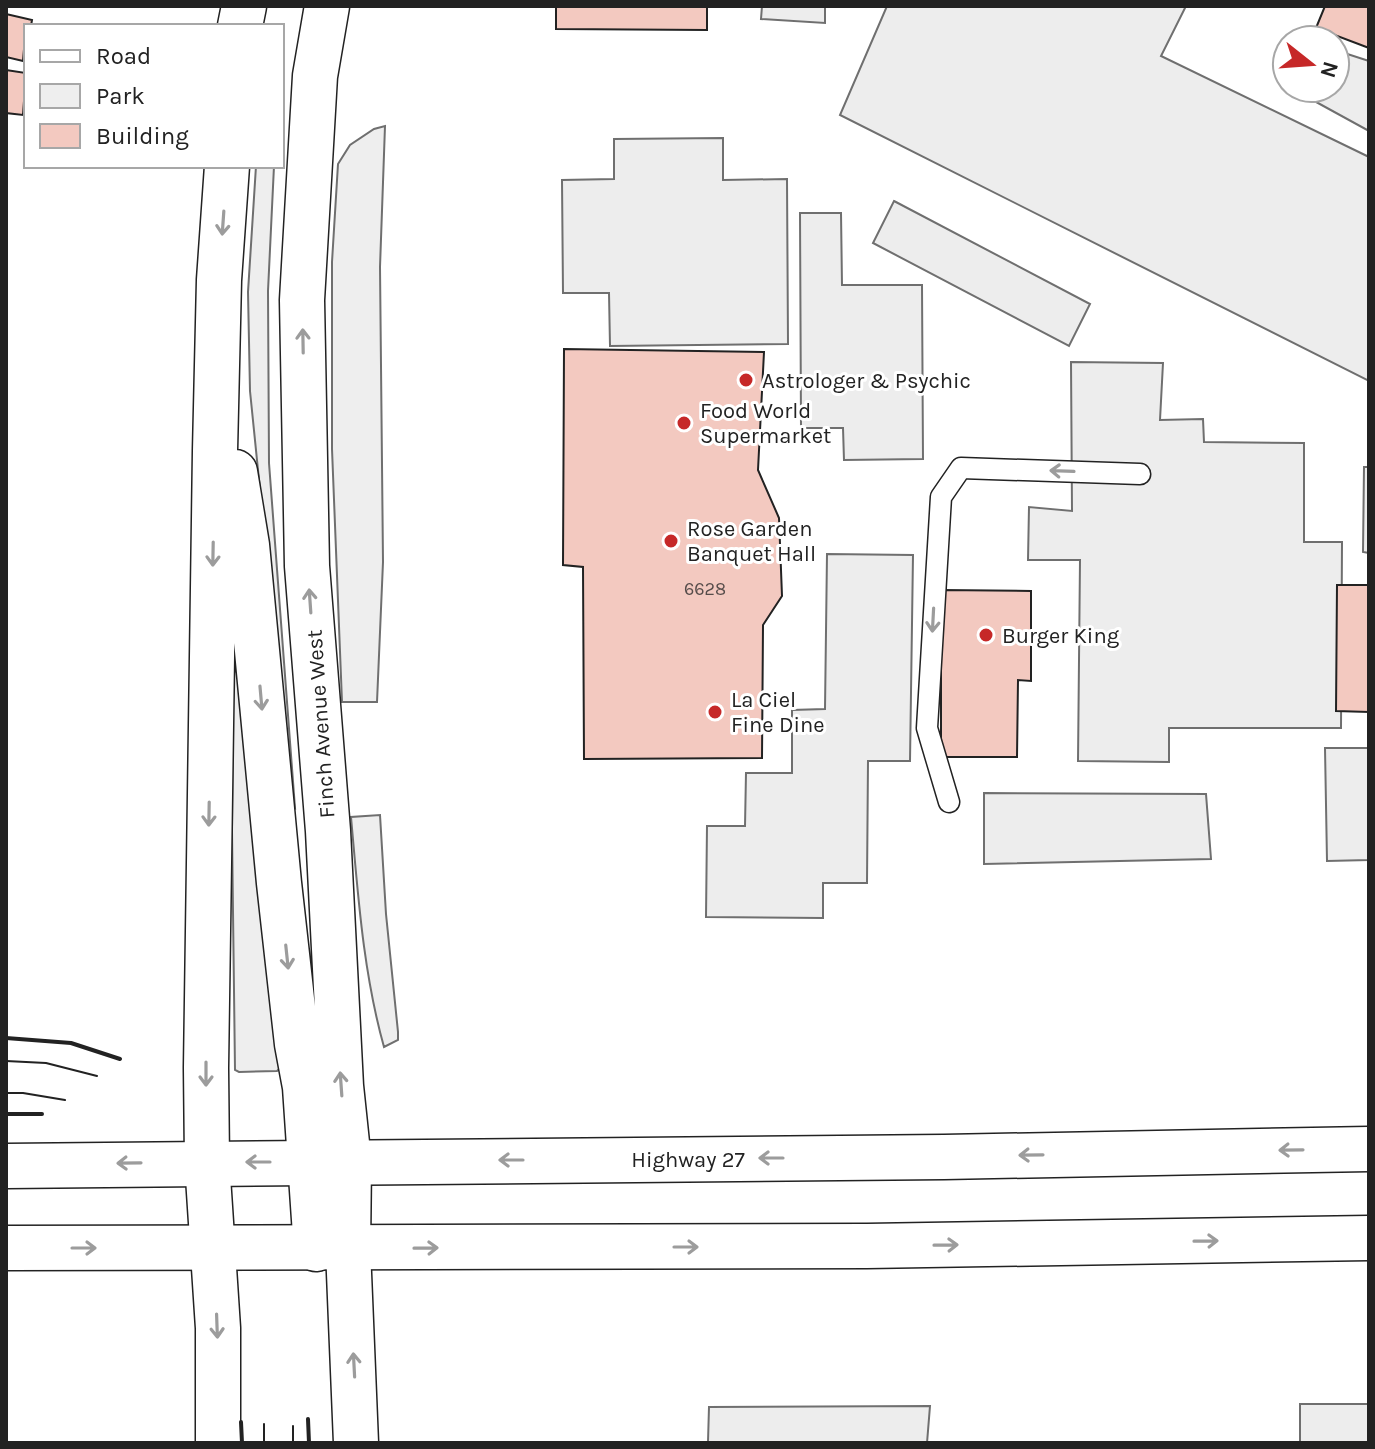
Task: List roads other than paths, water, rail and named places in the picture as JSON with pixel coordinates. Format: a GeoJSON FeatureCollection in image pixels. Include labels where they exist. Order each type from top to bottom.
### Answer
{"type":"FeatureCollection","features":[{"type":"Feature","properties":{"kind":"main road","name":"Finch Avenue West"},"geometry":{"type":"LineString","coordinates":[[327,6],[298,71],[307,566],[328,831],[341,1086],[329,1162],[332,1249],[356,1443]]}},
{"type":"Feature","properties":{"kind":"main road","name":"Finch Avenue West"},"geometry":{"type":"LineString","coordinates":[[218,1443],[218,1328],[207,1162],[207,951],[219,280],[227,168]]}},
{"type":"Feature","properties":{"kind":"main road","name":"Finch Avenue West"},"geometry":{"type":"LineString","coordinates":[[217,371],[247,545],[297,1044],[305,1087],[329,1162]]}},
{"type":"Feature","properties":{"kind":"main road","name":"Highway 27"},"geometry":{"type":"LineString","coordinates":[[6,1166],[928,1157],[1369,1149]]}},
{"type":"Feature","properties":{"kind":"main road"},"geometry":{"type":"LineString","coordinates":[[6,1248],[852,1246],[1369,1238]]}},
{"type":"Feature","properties":{"kind":"lane"},"geometry":{"type":"LineString","coordinates":[[949,802],[927,728],[941,497],[961,468],[1140,474]]}},
{"type":"Feature","properties":{"kind":"tram line"},"geometry":{"type":"LineString","coordinates":[[6,1061],[46,1063],[97,1076]]}},
{"type":"Feature","properties":{"kind":"tram line"},"geometry":{"type":"LineString","coordinates":[[6,1093],[65,1100]]}},
{"type":"Feature","properties":{"kind":"tram line"},"geometry":{"type":"LineString","coordinates":[[264,1424],[264,1443]]}},
{"type":"Feature","properties":{"kind":"tram line"},"geometry":{"type":"LineString","coordinates":[[293,1426],[293,1443]]}},
{"type":"Feature","properties":{"kind":"place","name":"Astrologer & Psychic"},"geometry":{"type":"Point","coordinates":[746,380]}},
{"type":"Feature","properties":{"kind":"place","name":"Food World Supermarket"},"geometry":{"type":"Point","coordinates":[684,423]}},
{"type":"Feature","properties":{"kind":"place","name":"Rose Garden Banquet Hall"},"geometry":{"type":"Point","coordinates":[671,541]}},
{"type":"Feature","properties":{"kind":"place","name":"Burger King"},"geometry":{"type":"Point","coordinates":[986,635]}},
{"type":"Feature","properties":{"kind":"place","name":"La Ciel Fine Dine"},"geometry":{"type":"Point","coordinates":[715,712]}}]}
